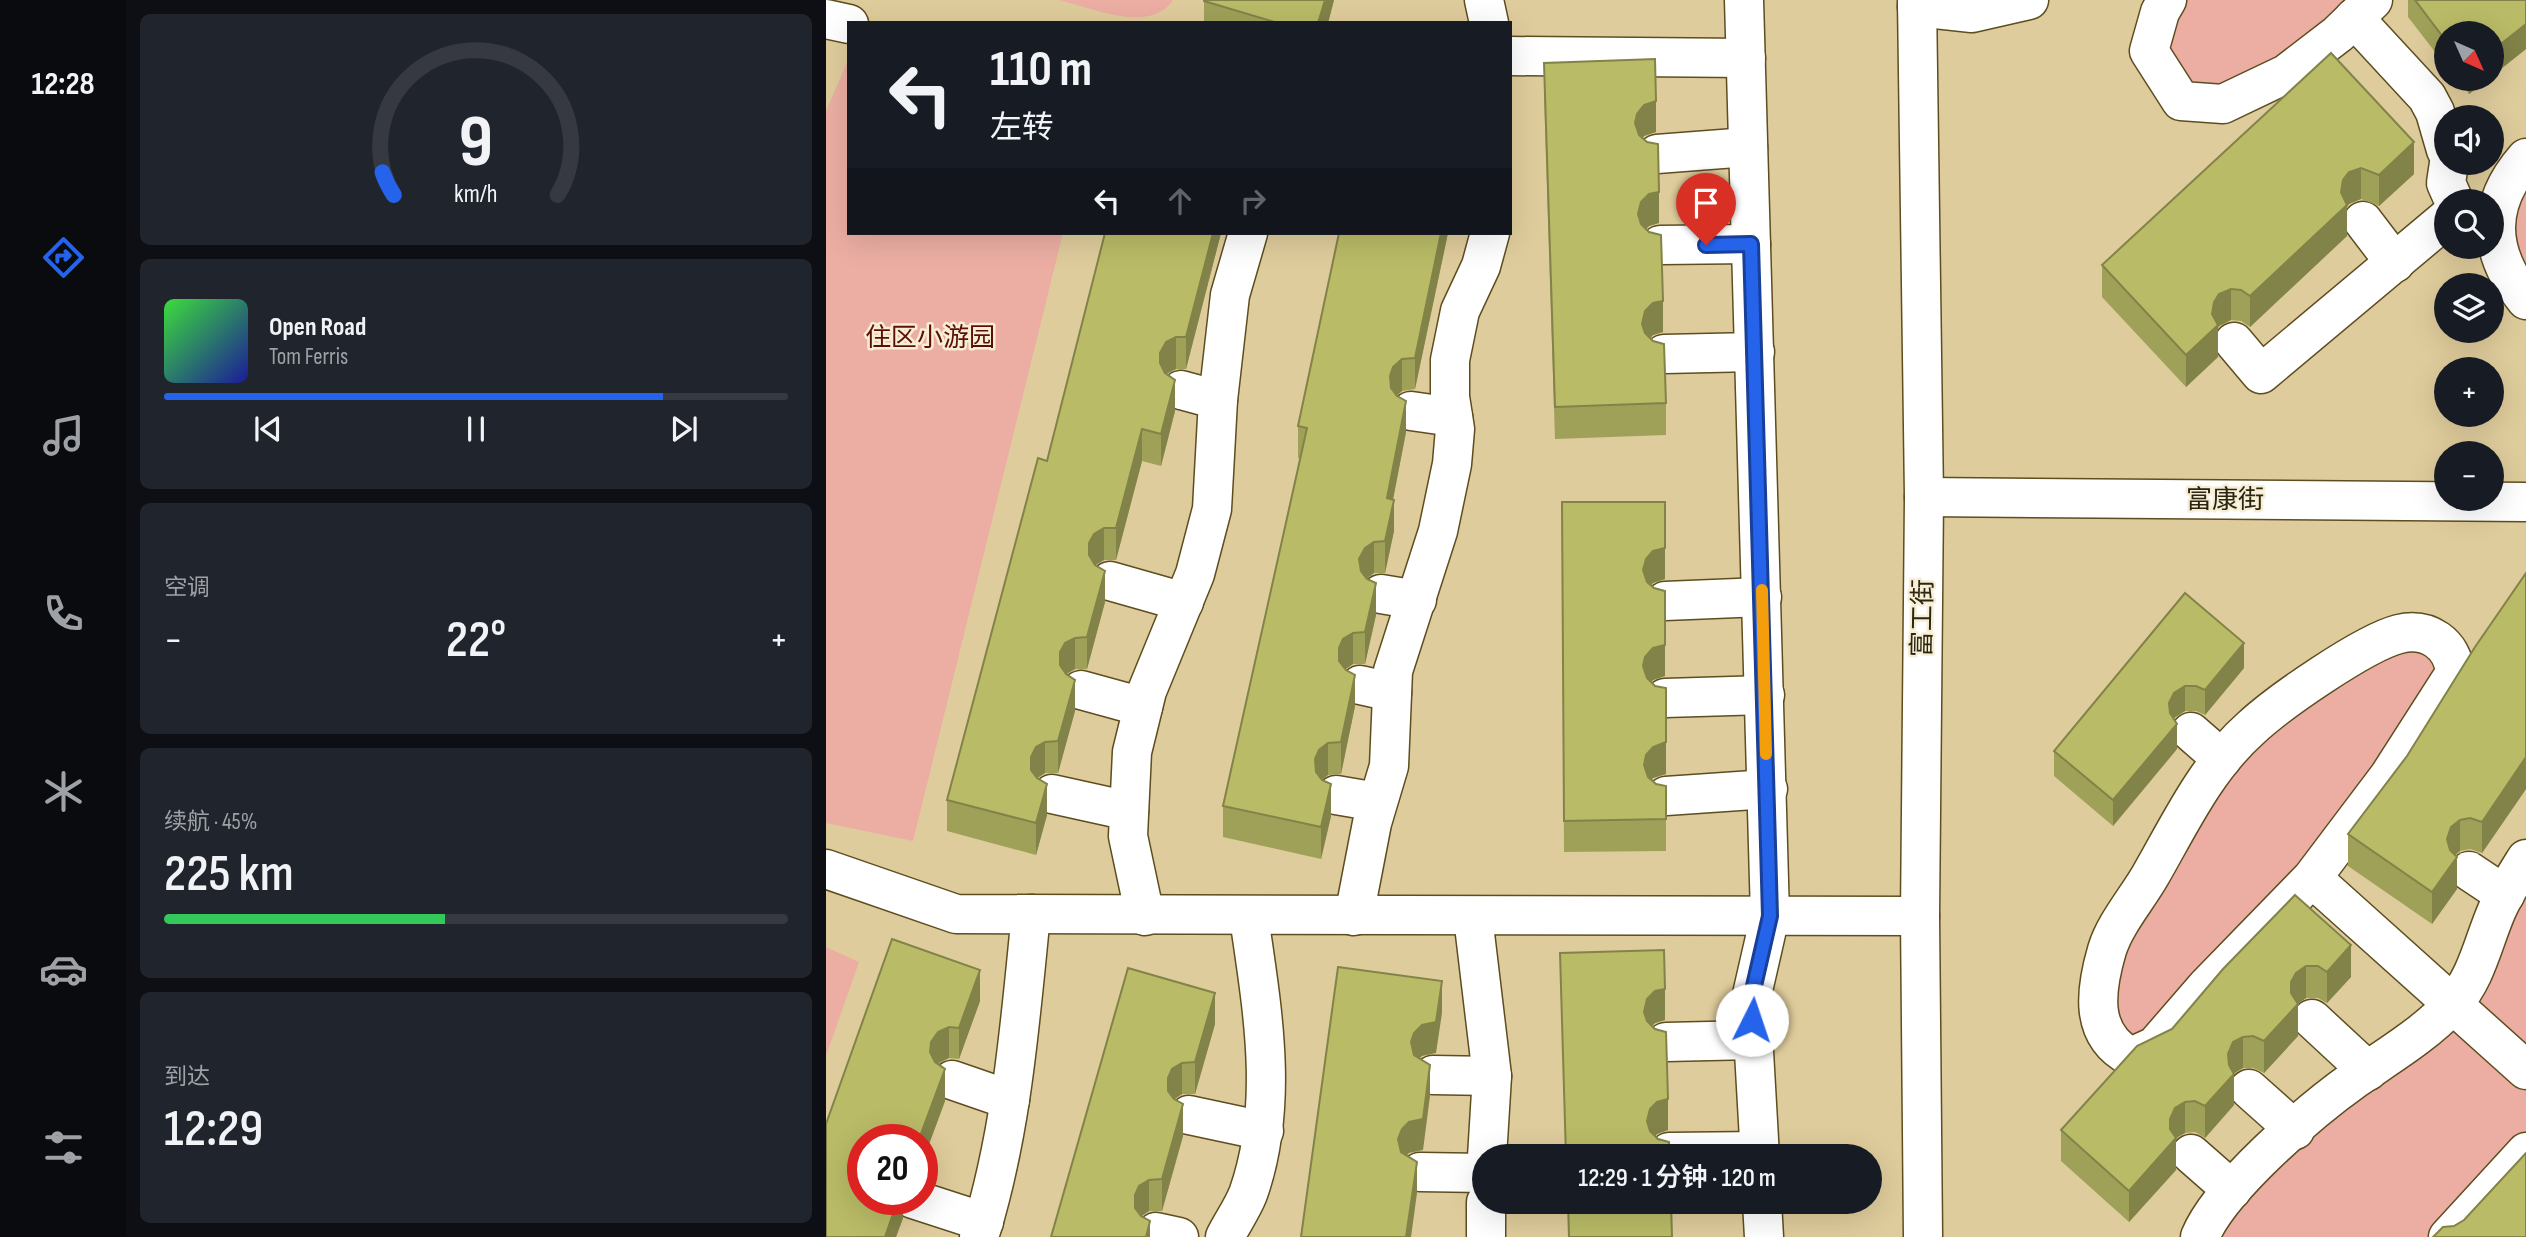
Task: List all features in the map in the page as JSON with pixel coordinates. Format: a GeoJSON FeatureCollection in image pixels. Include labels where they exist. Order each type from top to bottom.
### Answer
{"type":"FeatureCollection","features":[{"type":"Feature","properties":{"kind":"street"},"geometry":{"type":"LineString","coordinates":[[1484,0],[1489,21]]}},
{"type":"Feature","properties":{"kind":"street"},"geometry":{"type":"LineString","coordinates":[[1744,0],[1770,916],[1751,999],[1759,1144]]}},
{"type":"Feature","properties":{"kind":"street"},"geometry":{"type":"LineString","coordinates":[[1917,3],[1972,13],[2029,0]]}},
{"type":"Feature","properties":{"kind":"street"},"geometry":{"type":"LineString","coordinates":[[2160,1],[2149,51],[2181,102],[2223,104],[2286,74],[2364,9],[2427,97],[2434,117]]}},
{"type":"Feature","properties":{"kind":"street","name":"富工街"},"geometry":{"type":"LineString","coordinates":[[1917,3],[1924,497],[1920,916],[1923,1237]]}},
{"type":"Feature","properties":{"kind":"street"},"geometry":{"type":"LineString","coordinates":[[826,19],[847,24]]}},
{"type":"Feature","properties":{"kind":"street"},"geometry":{"type":"LineString","coordinates":[[1512,56],[1746,58]]}},
{"type":"Feature","properties":{"kind":"street"},"geometry":{"type":"LineString","coordinates":[[1657,153],[1748,147]]}},
{"type":"Feature","properties":{"kind":"street"},"geometry":{"type":"LineString","coordinates":[[2518,290],[2496,241],[2496,209],[2515,171],[2526,158]]}},
{"type":"Feature","properties":{"kind":"street"},"geometry":{"type":"LineString","coordinates":[[2363,222],[2395,263]]}},
{"type":"Feature","properties":{"kind":"street"},"geometry":{"type":"LineString","coordinates":[[2234,342],[2261,374],[2434,229]]}},
{"type":"Feature","properties":{"kind":"street"},"geometry":{"type":"LineString","coordinates":[[1145,916],[1128,836],[1132,752],[1143,707],[1184,602],[1212,509],[1218,400],[1218,292],[1247,235]]}},
{"type":"Feature","properties":{"kind":"street"},"geometry":{"type":"LineString","coordinates":[[1354,916],[1377,802],[1389,766],[1376,688],[1393,671],[1399,597],[1444,505],[1452,464],[1450,360],[1460,311],[1451,295],[1481,266],[1489,235]]}},
{"type":"Feature","properties":{"kind":"street"},"geometry":{"type":"LineString","coordinates":[[1660,245],[1751,244]]}},
{"type":"Feature","properties":{"kind":"street"},"geometry":{"type":"LineString","coordinates":[[2494,259],[2518,290]]}},
{"type":"Feature","properties":{"kind":"street"},"geometry":{"type":"LineString","coordinates":[[1664,354],[1755,352]]}},
{"type":"Feature","properties":{"kind":"street"},"geometry":{"type":"LineString","coordinates":[[1181,390],[1218,400]]}},
{"type":"Feature","properties":{"kind":"street"},"geometry":{"type":"LineString","coordinates":[[1411,411],[1453,417]]}},
{"type":"Feature","properties":{"kind":"street","name":"富康街"},"geometry":{"type":"LineString","coordinates":[[1924,497],[2526,502]]}},
{"type":"Feature","properties":{"kind":"street"},"geometry":{"type":"LineString","coordinates":[[1110,581],[1184,602]]}},
{"type":"Feature","properties":{"kind":"street"},"geometry":{"type":"LineString","coordinates":[[1665,601],[1762,597]]}},
{"type":"Feature","properties":{"kind":"street"},"geometry":{"type":"LineString","coordinates":[[2400,634],[2427,634],[2445,647],[2454,658],[2455,673],[2441,699],[2312,878],[2207,986],[2155,1046],[2131,1057],[2113,1048],[2100,1027],[2098,998],[2108,948],[2190,802],[2222,759],[2250,728],[2284,700],[2362,652],[2400,634]]}},
{"type":"Feature","properties":{"kind":"street"},"geometry":{"type":"LineString","coordinates":[[1081,690],[1143,707]]}},
{"type":"Feature","properties":{"kind":"street"},"geometry":{"type":"LineString","coordinates":[[1665,698],[1765,695]]}},
{"type":"Feature","properties":{"kind":"street"},"geometry":{"type":"LineString","coordinates":[[2191,732],[2222,759]]}},
{"type":"Feature","properties":{"kind":"street"},"geometry":{"type":"LineString","coordinates":[[1666,796],[1768,789]]}},
{"type":"Feature","properties":{"kind":"street"},"geometry":{"type":"LineString","coordinates":[[1052,794],[1129,811]]}},
{"type":"Feature","properties":{"kind":"street"},"geometry":{"type":"LineString","coordinates":[[1336,795],[1377,802]]}},
{"type":"Feature","properties":{"kind":"street"},"geometry":{"type":"LineString","coordinates":[[2200,1237],[2208,1218],[2263,1156],[2368,1071],[2402,1049],[2453,1004],[2476,968],[2505,895],[2526,859]]}},
{"type":"Feature","properties":{"kind":"street"},"geometry":{"type":"LineString","coordinates":[[826,869],[956,914],[1250,917],[1920,916]]}},
{"type":"Feature","properties":{"kind":"street"},"geometry":{"type":"LineString","coordinates":[[2469,871],[2505,895]]}},
{"type":"Feature","properties":{"kind":"street"},"geometry":{"type":"LineString","coordinates":[[2312,878],[2526,1070]]}},
{"type":"Feature","properties":{"kind":"street"},"geometry":{"type":"LineString","coordinates":[[938,1210],[981,1229],[994,1189],[1010,1100],[1031,914]]}},
{"type":"Feature","properties":{"kind":"street"},"geometry":{"type":"LineString","coordinates":[[1225,1237],[1247,1196],[1264,1131],[1265,1027],[1250,917]]}},
{"type":"Feature","properties":{"kind":"street"},"geometry":{"type":"LineString","coordinates":[[1473,917],[1492,1076],[1488,1144]]}},
{"type":"Feature","properties":{"kind":"street"},"geometry":{"type":"LineString","coordinates":[[2312,1019],[2368,1071]]}},
{"type":"Feature","properties":{"kind":"street"},"geometry":{"type":"LineString","coordinates":[[1666,1042],[1753,1040]]}},
{"type":"Feature","properties":{"kind":"street"},"geometry":{"type":"LineString","coordinates":[[1433,1076],[1492,1076]]}},
{"type":"Feature","properties":{"kind":"street"},"geometry":{"type":"LineString","coordinates":[[952,1080],[1010,1100]]}},
{"type":"Feature","properties":{"kind":"street"},"geometry":{"type":"LineString","coordinates":[[2249,1089],[2295,1130]]}},
{"type":"Feature","properties":{"kind":"street"},"geometry":{"type":"LineString","coordinates":[[1189,1115],[1264,1131]]}},
{"type":"Feature","properties":{"kind":"street"},"geometry":{"type":"LineString","coordinates":[[2448,1237],[2526,1152]]}},
{"type":"Feature","properties":{"kind":"street"},"geometry":{"type":"LineString","coordinates":[[2191,1154],[2232,1190]]}},
{"type":"Feature","properties":{"kind":"street"},"geometry":{"type":"LineString","coordinates":[[1420,1172],[1472,1173]]}},
{"type":"Feature","properties":{"kind":"street"},"geometry":{"type":"LineString","coordinates":[[1486,1214],[1486,1237]]}},
{"type":"Feature","properties":{"kind":"street"},"geometry":{"type":"LineString","coordinates":[[1763,1214],[1764,1237]]}},
{"type":"Feature","properties":{"kind":"green space"},"geometry":{"type":"Polygon","coordinates":[[[1058,0],[1173,0],[1163,10],[1150,16],[1135,17],[1119,16],[1058,0]]]}},
{"type":"Feature","properties":{"kind":"green space"},"geometry":{"type":"Polygon","coordinates":[[[2172,0],[2369,0],[2288,67],[2183,98],[2152,50],[2172,0]]]}},
{"type":"Feature","properties":{"kind":"green space","name":"住区小游园"},"geometry":{"type":"Polygon","coordinates":[[[847,63],[847,235],[1063,235],[913,841],[826,823],[826,111],[847,63]]]}},
{"type":"Feature","properties":{"kind":"green space"},"geometry":{"type":"Polygon","coordinates":[[[2526,170],[2526,289],[2504,214],[2504,209],[2526,170]]]}},
{"type":"Feature","properties":{"kind":"green space"},"geometry":{"type":"Polygon","coordinates":[[[2426,649],[2446,676],[2360,807],[2132,1052],[2107,983],[2210,783],[2360,660],[2426,649]]]}},
{"type":"Feature","properties":{"kind":"green space"},"geometry":{"type":"Polygon","coordinates":[[[2526,867],[2526,1058],[2462,1003],[2526,867]]]}},
{"type":"Feature","properties":{"kind":"green space"},"geometry":{"type":"Polygon","coordinates":[[[826,947],[859,962],[826,1056],[826,947]]]}},
{"type":"Feature","properties":{"kind":"green space"},"geometry":{"type":"Polygon","coordinates":[[[2454,1015],[2526,1078],[2526,1143],[2442,1237],[2206,1237],[2213,1221],[2454,1015]]]}},
{"type":"Feature","properties":{"kind":"building"},"geometry":{"type":"Polygon","coordinates":[[[1325,0],[1319,21],[1271,21],[1204,1],[1325,0]]]}},
{"type":"Feature","properties":{"kind":"building"},"geometry":{"type":"Polygon","coordinates":[[[2415,0],[2526,0],[2526,24],[2504,41],[2504,21],[2434,21],[2434,25],[2415,0]]]}},
{"type":"Feature","properties":{"kind":"building"},"geometry":{"type":"Polygon","coordinates":[[[2331,53],[2414,142],[2379,175],[2361,168],[2349,172],[2343,180],[2341,192],[2347,205],[2250,296],[2241,290],[2231,289],[2219,294],[2212,314],[2218,325],[2186,355],[2102,265],[2331,53]]]}},
{"type":"Feature","properties":{"kind":"building"},"geometry":{"type":"Polygon","coordinates":[[[1655,59],[1656,101],[1644,105],[1637,114],[1635,123],[1639,135],[1647,142],[1658,144],[1659,192],[1649,194],[1641,202],[1638,214],[1641,224],[1649,232],[1661,235],[1663,301],[1653,303],[1645,311],[1642,324],[1645,333],[1653,341],[1664,344],[1666,403],[1555,407],[1544,63],[1655,59]]]}},
{"type":"Feature","properties":{"kind":"building"},"geometry":{"type":"Polygon","coordinates":[[[1104,235],[1212,235],[1186,337],[1176,337],[1166,342],[1160,353],[1160,363],[1165,373],[1175,380],[1161,434],[1142,429],[1116,528],[1104,528],[1094,534],[1089,543],[1089,555],[1095,565],[1105,571],[1087,637],[1075,638],[1065,643],[1060,652],[1060,665],[1066,674],[1075,680],[1058,741],[1045,742],[1036,747],[1031,757],[1031,770],[1047,784],[1036,823],[947,800],[1038,458],[1047,461],[1104,235]]]}},
{"type":"Feature","properties":{"kind":"building"},"geometry":{"type":"Polygon","coordinates":[[[1339,235],[1441,235],[1415,358],[1402,359],[1393,367],[1390,376],[1391,388],[1397,396],[1406,401],[1387,498],[1394,500],[1385,541],[1374,542],[1365,548],[1359,559],[1361,571],[1367,579],[1376,583],[1365,632],[1353,633],[1343,639],[1339,648],[1339,661],[1346,670],[1355,675],[1341,742],[1328,743],[1319,750],[1315,759],[1316,772],[1322,780],[1331,784],[1321,827],[1223,806],[1307,428],[1298,426],[1339,235]]]}},
{"type":"Feature","properties":{"kind":"building"},"geometry":{"type":"Polygon","coordinates":[[[1562,502],[1665,502],[1665,548],[1653,551],[1646,559],[1643,570],[1647,582],[1654,588],[1665,591],[1665,645],[1653,648],[1645,657],[1643,666],[1647,678],[1655,686],[1666,688],[1666,742],[1653,747],[1646,755],[1644,765],[1648,777],[1656,784],[1666,786],[1666,819],[1564,821],[1562,502]]]}},
{"type":"Feature","properties":{"kind":"building"},"geometry":{"type":"Polygon","coordinates":[[[2526,573],[2526,757],[2482,822],[2470,818],[2460,820],[2451,827],[2447,839],[2450,850],[2457,857],[2432,892],[2348,834],[2407,756],[2475,647],[2526,573]]]}},
{"type":"Feature","properties":{"kind":"building"},"geometry":{"type":"Polygon","coordinates":[[[2185,593],[2244,643],[2205,690],[2196,686],[2185,686],[2174,693],[2169,703],[2170,713],[2177,724],[2113,800],[2054,751],[2185,593]]]}},
{"type":"Feature","properties":{"kind":"building"},"geometry":{"type":"Polygon","coordinates":[[[2295,895],[2351,945],[2327,972],[2318,966],[2306,966],[2296,973],[2291,982],[2291,993],[2298,1004],[2264,1041],[2253,1036],[2233,1042],[2228,1054],[2229,1065],[2234,1074],[2205,1106],[2195,1101],[2185,1102],[2175,1108],[2170,1119],[2170,1129],[2176,1138],[2129,1191],[2061,1130],[2137,1046],[2172,1029],[2223,969],[2295,895]]]}},
{"type":"Feature","properties":{"kind":"building"},"geometry":{"type":"Polygon","coordinates":[[[892,939],[980,970],[959,1028],[949,1027],[938,1032],[931,1042],[930,1052],[935,1062],[945,1069],[925,1124],[847,1124],[847,1215],[893,1215],[885,1237],[826,1237],[826,1124],[892,939]]]}},
{"type":"Feature","properties":{"kind":"building"},"geometry":{"type":"Polygon","coordinates":[[[1664,950],[1665,989],[1655,991],[1647,999],[1644,1012],[1647,1021],[1655,1029],[1666,1032],[1668,1099],[1657,1102],[1650,1109],[1647,1121],[1650,1131],[1658,1139],[1669,1144],[1566,1144],[1560,953],[1664,950]]]}},
{"type":"Feature","properties":{"kind":"building"},"geometry":{"type":"Polygon","coordinates":[[[1338,967],[1442,981],[1436,1022],[1422,1025],[1414,1033],[1411,1042],[1414,1055],[1430,1065],[1423,1119],[1409,1122],[1398,1139],[1401,1152],[1417,1162],[1406,1237],[1301,1237],[1338,967]]]}},
{"type":"Feature","properties":{"kind":"building"},"geometry":{"type":"Polygon","coordinates":[[[1128,968],[1215,993],[1195,1062],[1182,1063],[1172,1069],[1168,1078],[1168,1091],[1174,1099],[1183,1104],[1162,1179],[1149,1180],[1139,1186],[1135,1195],[1135,1208],[1141,1216],[1150,1221],[1146,1237],[1051,1237],[1128,968]]]}},
{"type":"Feature","properties":{"kind":"building"},"geometry":{"type":"Polygon","coordinates":[[[2526,1153],[2526,1237],[2433,1237],[2443,1227],[2454,1226],[2464,1220],[2526,1153]]]}},
{"type":"Feature","properties":{"kind":"building"},"geometry":{"type":"Polygon","coordinates":[[[1568,1214],[1671,1214],[1672,1237],[1569,1237],[1568,1214]]]}},
{"type":"Feature","properties":{"kind":"slow traffic"},"geometry":{"type":"LineString","coordinates":[[1762,590],[1766,754]]}},
{"type":"Feature","properties":{"kind":"route"},"geometry":{"type":"LineString","coordinates":[[1706,245],[1751,244],[1770,916],[1751,999],[1752,1020]]}}]}
